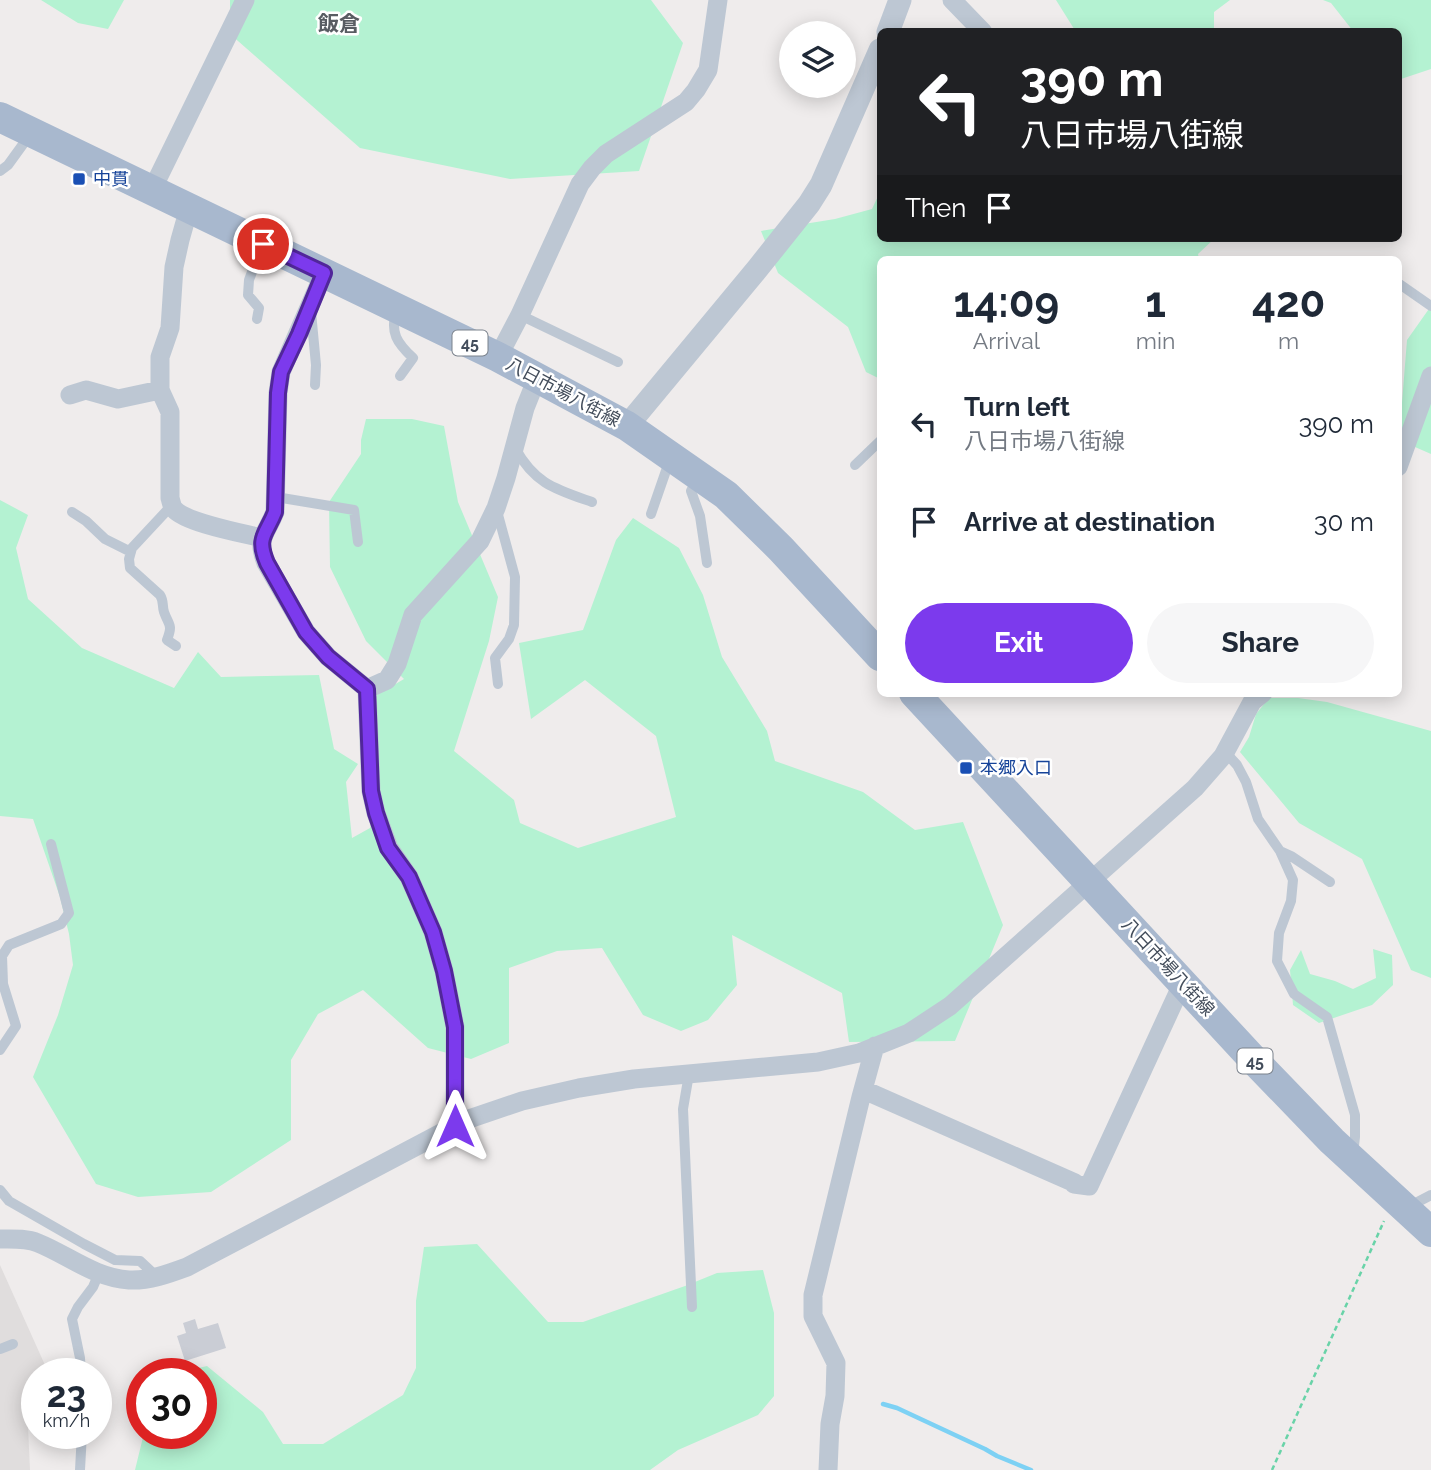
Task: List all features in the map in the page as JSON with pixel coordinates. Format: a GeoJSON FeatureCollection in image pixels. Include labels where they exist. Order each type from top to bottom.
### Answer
{"type":"FeatureCollection","features":[{"type":"Feature","properties":{"kind":"main road","name":"八日市場八街線"},"geometry":{"type":"LineString","coordinates":[[0,117],[498,357],[627,426],[726,495],[752,518],[877,653]]}},
{"type":"Feature","properties":{"kind":"main road","name":"八日市場八街線"},"geometry":{"type":"LineString","coordinates":[[919,697],[1250,1056],[1353,1161],[1410,1201],[1431,1231]]}},
{"type":"Feature","properties":{"kind":"street"},"geometry":{"type":"LineString","coordinates":[[152,190],[245,0]]}},
{"type":"Feature","properties":{"kind":"street"},"geometry":{"type":"LineString","coordinates":[[498,357],[580,184],[592,167],[606,153],[686,102],[696,90],[708,70],[718,0]]}},
{"type":"Feature","properties":{"kind":"street"},"geometry":{"type":"LineString","coordinates":[[890,28],[900,0]]}},
{"type":"Feature","properties":{"kind":"street"},"geometry":{"type":"LineString","coordinates":[[952,0],[979,28]]}},
{"type":"Feature","properties":{"kind":"street"},"geometry":{"type":"LineString","coordinates":[[627,426],[809,204],[821,185],[877,58]]}},
{"type":"Feature","properties":{"kind":"street"},"geometry":{"type":"LineString","coordinates":[[189,208],[174,267],[170,328],[160,357],[160,390],[170,412],[170,498],[173,508],[184,516],[262,538]]}},
{"type":"Feature","properties":{"kind":"street"},"geometry":{"type":"LineString","coordinates":[[324,273],[281,372],[275,512],[262,538],[262,551],[306,632],[328,657],[367,689],[371,791],[376,813],[388,848],[409,877],[433,932],[444,971],[455,1027],[455,1126]]}},
{"type":"Feature","properties":{"kind":"street"},"geometry":{"type":"LineString","coordinates":[[1402,456],[1431,376]]}},
{"type":"Feature","properties":{"kind":"street"},"geometry":{"type":"LineString","coordinates":[[367,689],[387,680],[397,664],[413,615],[480,541],[496,508],[525,408],[537,378]]}},
{"type":"Feature","properties":{"kind":"street"},"geometry":{"type":"LineString","coordinates":[[70,396],[86,390],[117,399],[160,390]]}},
{"type":"Feature","properties":{"kind":"street"},"geometry":{"type":"LineString","coordinates":[[0,1239],[36,1242],[99,1273],[129,1280],[158,1277],[187,1267],[466,1120],[522,1101],[634,1079],[818,1062],[859,1053],[909,1032],[950,1006],[1195,788],[1225,752],[1252,702],[1258,697]]}},
{"type":"Feature","properties":{"kind":"street"},"geometry":{"type":"LineString","coordinates":[[864,1090],[1075,1183],[1074,1185],[1089,1186],[1183,982]]}},
{"type":"Feature","properties":{"kind":"street"},"geometry":{"type":"LineString","coordinates":[[828,1470],[836,1363],[813,1316],[813,1296],[875,1046]]}},
{"type":"Feature","properties":{"kind":"lane"},"geometry":{"type":"LineString","coordinates":[[0,171],[8,165],[31,132]]}},
{"type":"Feature","properties":{"kind":"lane"},"geometry":{"type":"LineString","coordinates":[[257,319],[259,308],[248,295],[249,280],[263,244]]}},
{"type":"Feature","properties":{"kind":"lane"},"geometry":{"type":"LineString","coordinates":[[1402,286],[1431,306]]}},
{"type":"Feature","properties":{"kind":"lane"},"geometry":{"type":"LineString","coordinates":[[310,308],[316,365],[315,385]]}},
{"type":"Feature","properties":{"kind":"lane"},"geometry":{"type":"LineString","coordinates":[[397,308],[393,330],[399,345],[413,358],[400,376]]}},
{"type":"Feature","properties":{"kind":"lane"},"geometry":{"type":"LineString","coordinates":[[520,315],[618,362]]}},
{"type":"Feature","properties":{"kind":"lane"},"geometry":{"type":"LineString","coordinates":[[855,465],[877,444]]}},
{"type":"Feature","properties":{"kind":"lane"},"geometry":{"type":"LineString","coordinates":[[514,447],[524,464],[537,477],[555,489],[592,502]]}},
{"type":"Feature","properties":{"kind":"lane"},"geometry":{"type":"LineString","coordinates":[[651,514],[671,456]]}},
{"type":"Feature","properties":{"kind":"lane"},"geometry":{"type":"LineString","coordinates":[[698,475],[691,491],[700,516],[706,562]]}},
{"type":"Feature","properties":{"kind":"lane"},"geometry":{"type":"LineString","coordinates":[[276,497],[354,510],[358,541]]}},
{"type":"Feature","properties":{"kind":"lane"},"geometry":{"type":"LineString","coordinates":[[172,505],[132,548],[129,559],[130,568],[163,600],[163,611],[170,622],[167,640],[176,646]]}},
{"type":"Feature","properties":{"kind":"lane"},"geometry":{"type":"LineString","coordinates":[[496,508],[516,577],[514,625],[509,639],[495,658],[498,684]]}},
{"type":"Feature","properties":{"kind":"lane"},"geometry":{"type":"LineString","coordinates":[[72,512],[105,539],[131,552]]}},
{"type":"Feature","properties":{"kind":"lane"},"geometry":{"type":"LineString","coordinates":[[1225,752],[1237,765],[1246,782],[1258,818],[1280,851],[1293,880],[1291,901],[1279,933],[1277,961],[1294,994],[1327,1017],[1355,1115],[1353,1161]]}},
{"type":"Feature","properties":{"kind":"lane"},"geometry":{"type":"LineString","coordinates":[[0,1050],[16,1026],[4,984],[2,956],[9,945],[61,924],[69,913],[51,844]]}},
{"type":"Feature","properties":{"kind":"lane"},"geometry":{"type":"LineString","coordinates":[[1280,851],[1330,882]]}},
{"type":"Feature","properties":{"kind":"lane"},"geometry":{"type":"LineString","coordinates":[[689,1074],[683,1109],[692,1307]]}},
{"type":"Feature","properties":{"kind":"lane"},"geometry":{"type":"LineString","coordinates":[[0,1190],[9,1201],[84,1244],[115,1260],[140,1261],[158,1277]]}},
{"type":"Feature","properties":{"kind":"lane"},"geometry":{"type":"LineString","coordinates":[[80,1358],[72,1319],[99,1273]]}},
{"type":"Feature","properties":{"kind":"lane"},"geometry":{"type":"LineString","coordinates":[[0,1349],[13,1344]]}},
{"type":"Feature","properties":{"kind":"lane"},"geometry":{"type":"LineString","coordinates":[[80,1470],[81,1449]]}},
{"type":"Feature","properties":{"kind":"path"},"geometry":{"type":"LineString","coordinates":[[1272,1470],[1410,1201]]}},
{"type":"Feature","properties":{"kind":"shaded area"},"geometry":{"type":"Polygon","coordinates":[[[0,1265],[42,1358],[21,1358],[21,1449],[29,1449],[30,1470],[0,1470],[0,1265]]]}},
{"type":"Feature","properties":{"kind":"green space"},"geometry":{"type":"Polygon","coordinates":[[[41,0],[124,0],[108,29],[78,23],[41,0]]]}},
{"type":"Feature","properties":{"kind":"green space"},"geometry":{"type":"Polygon","coordinates":[[[230,0],[651,0],[683,43],[639,171],[510,179],[360,148],[230,34],[230,0]]]}},
{"type":"Feature","properties":{"kind":"green space"},"geometry":{"type":"Polygon","coordinates":[[[1056,0],[1230,0],[1214,12],[1214,28],[1074,28],[1056,0]]]}},
{"type":"Feature","properties":{"kind":"green space"},"geometry":{"type":"Polygon","coordinates":[[[1323,0],[1431,0],[1431,69],[1402,79],[1402,28],[1351,28],[1331,3],[1323,0]]]}},
{"type":"Feature","properties":{"kind":"green space"},"geometry":{"type":"Polygon","coordinates":[[[877,198],[877,242],[1211,242],[1198,256],[877,256],[877,378],[866,372],[848,327],[778,273],[761,231],[835,219],[872,209],[877,198]]]}},
{"type":"Feature","properties":{"kind":"green space"},"geometry":{"type":"Polygon","coordinates":[[[1431,306],[1431,454],[1402,441],[1407,340],[1431,306]]]}},
{"type":"Feature","properties":{"kind":"green space"},"geometry":{"type":"Polygon","coordinates":[[[366,419],[412,419],[444,426],[458,502],[498,597],[489,641],[454,751],[514,800],[520,823],[578,848],[676,817],[656,736],[585,680],[531,719],[519,643],[583,630],[616,540],[633,518],[679,548],[703,595],[722,657],[767,731],[775,761],[863,792],[915,830],[963,822],[1003,925],[955,1041],[849,1042],[842,993],[732,935],[737,985],[708,1020],[681,1031],[643,1015],[602,948],[557,951],[509,968],[509,1043],[471,1059],[428,1048],[363,990],[318,1014],[291,1060],[291,1140],[211,1192],[138,1197],[96,1184],[33,1077],[58,1015],[73,965],[60,897],[33,819],[0,816],[0,500],[28,515],[16,548],[28,599],[82,648],[174,688],[198,652],[221,677],[319,675],[334,749],[358,764],[346,782],[352,838],[370,828],[379,784],[375,696],[404,679],[366,641],[330,567],[329,502],[361,454],[366,419]]]}},
{"type":"Feature","properties":{"kind":"green space"},"geometry":{"type":"Polygon","coordinates":[[[1269,698],[1327,702],[1431,731],[1431,978],[1411,970],[1362,859],[1299,823],[1240,752],[1249,737],[1256,714],[1269,698]]]}},
{"type":"Feature","properties":{"kind":"green space"},"geometry":{"type":"Polygon","coordinates":[[[1373,949],[1392,955],[1393,985],[1372,1005],[1319,1023],[1293,1005],[1290,970],[1301,950],[1310,974],[1353,989],[1376,978],[1373,949]]]}},
{"type":"Feature","properties":{"kind":"green space"},"geometry":{"type":"Polygon","coordinates":[[[477,1244],[548,1322],[583,1322],[717,1273],[763,1270],[774,1313],[774,1396],[758,1415],[678,1450],[650,1470],[135,1470],[140,1449],[217,1449],[217,1374],[263,1412],[283,1444],[323,1444],[403,1395],[416,1368],[416,1301],[424,1247],[477,1244]]]}},
{"type":"Feature","properties":{"kind":"building"},"geometry":{"type":"Polygon","coordinates":[[[195,1319],[198,1329],[218,1323],[226,1348],[194,1358],[184,1358],[177,1336],[186,1333],[183,1323],[195,1319]]]}},
{"type":"Feature","properties":{"kind":"waterway"},"geometry":{"type":"LineString","coordinates":[[883,1404],[1031,1470]]}},
{"type":"Feature","properties":{"kind":"place","name":"中貫"},"geometry":{"type":"Point","coordinates":[79,179]}},
{"type":"Feature","properties":{"kind":"place","name":"本郷入口"},"geometry":{"type":"Point","coordinates":[966,768]}},
{"type":"Feature","properties":{"kind":"district","name":"飯倉"},"geometry":{"type":"Point","coordinates":[339,24]}},
{"type":"Feature","properties":{"kind":"route"},"geometry":{"type":"LineString","coordinates":[[263,244],[324,273],[281,372],[275,512],[262,538],[262,551],[306,632],[328,657],[367,689],[371,791],[376,813],[388,848],[409,877],[433,932],[444,971],[455,1027],[455,1126]]}}]}
